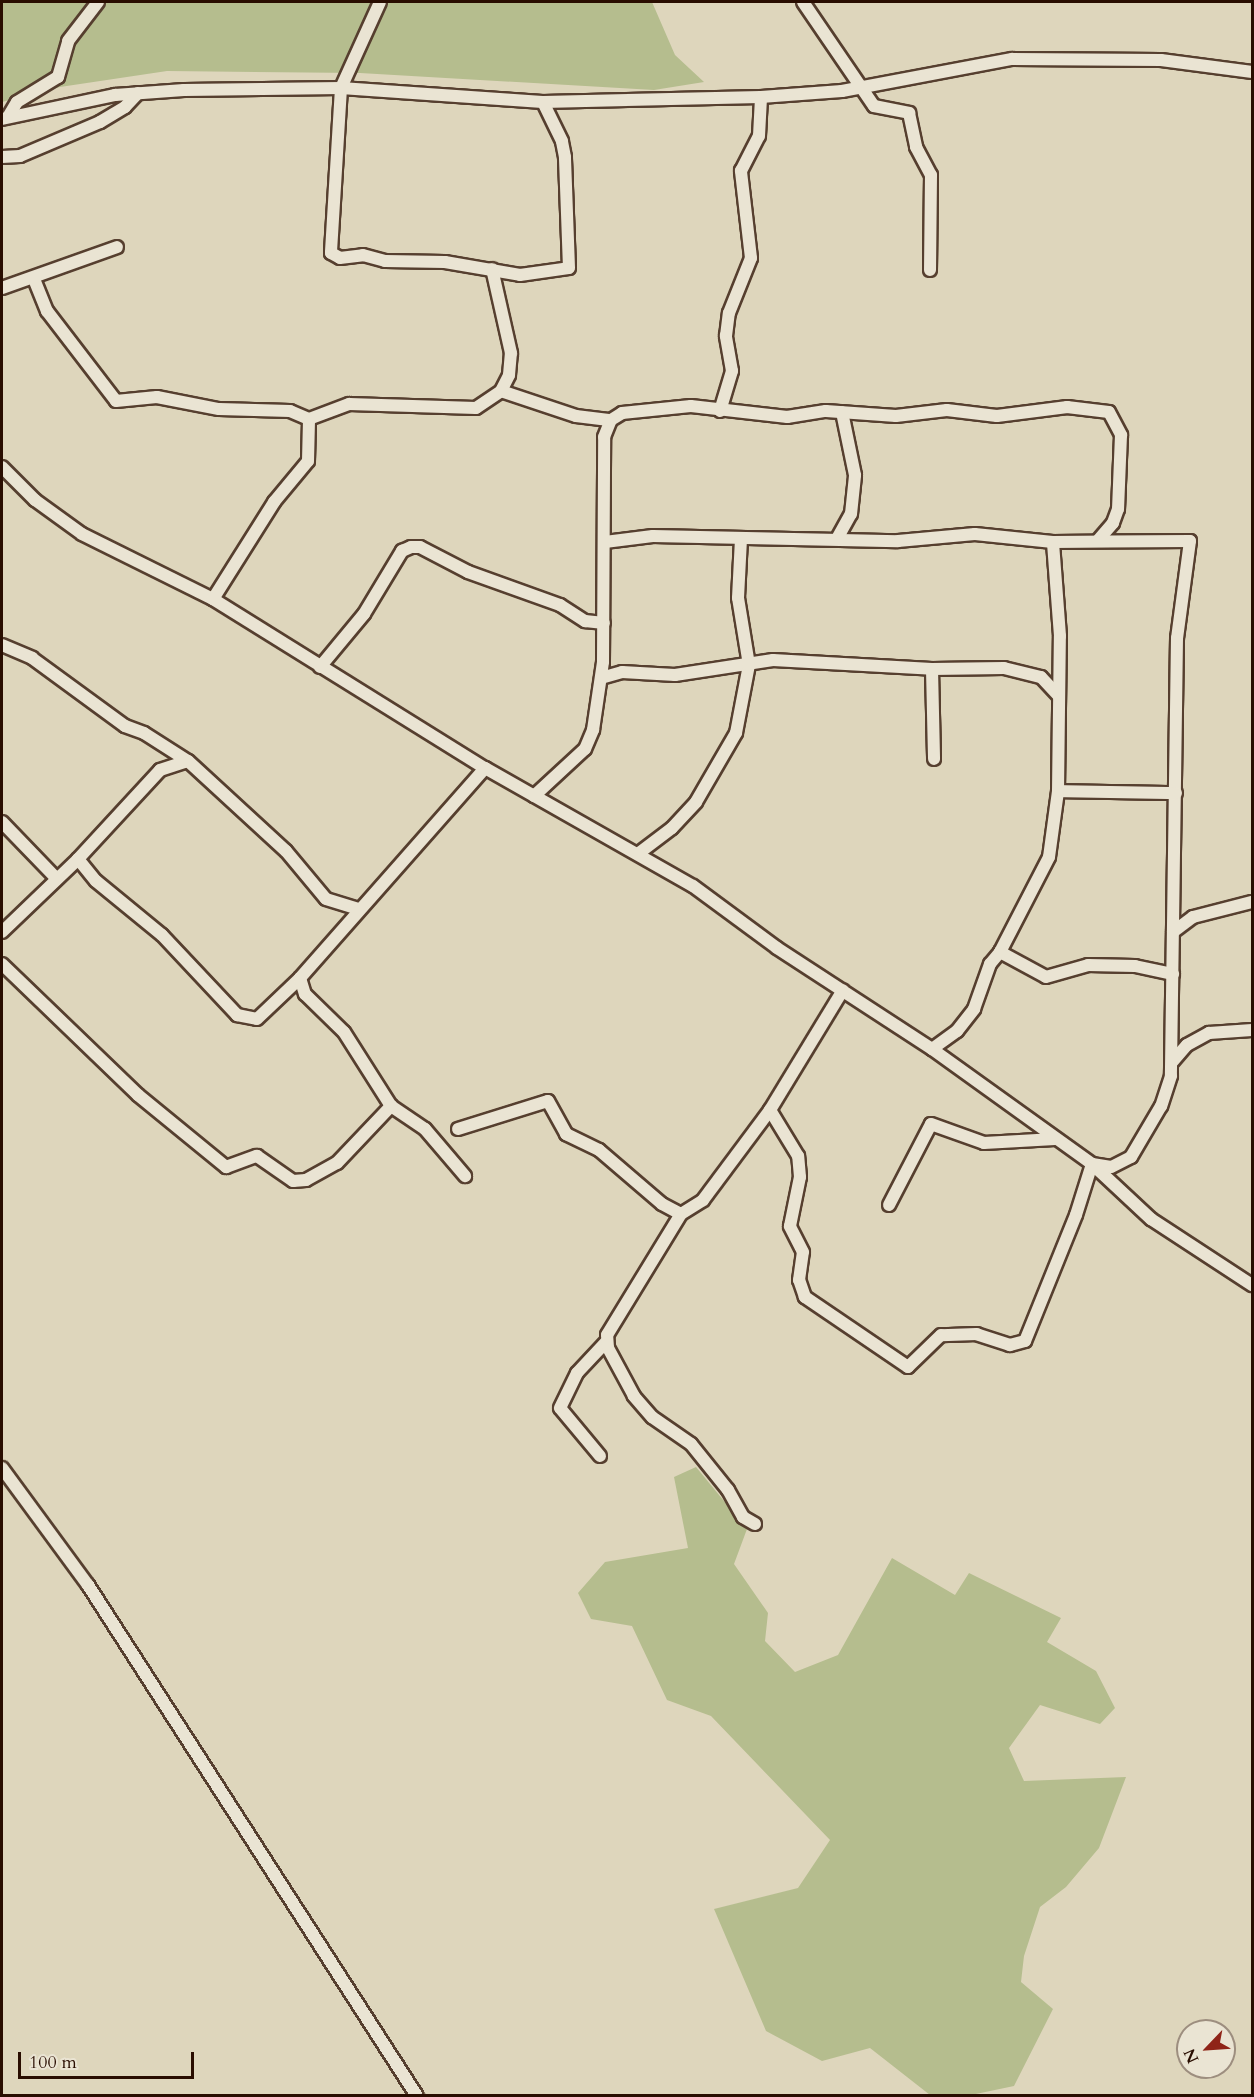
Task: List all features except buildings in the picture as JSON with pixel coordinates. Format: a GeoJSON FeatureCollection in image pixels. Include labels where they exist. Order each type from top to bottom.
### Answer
{"type":"FeatureCollection","features":[{"type":"Feature","properties":{"kind":"street"},"geometry":{"type":"LineString","coordinates":[[5,118],[17,102],[57,77],[68,41],[98,2]]}},
{"type":"Feature","properties":{"kind":"street"},"geometry":{"type":"LineString","coordinates":[[380,2],[341,88],[332,253],[340,258],[363,255],[385,261],[446,262],[520,275],[569,268],[565,157],[562,141],[543,102]]}},
{"type":"Feature","properties":{"kind":"street"},"geometry":{"type":"LineString","coordinates":[[802,2],[859,88],[874,106],[904,111],[912,121],[916,147],[931,175],[930,270]]}},
{"type":"Feature","properties":{"kind":"street"},"geometry":{"type":"LineString","coordinates":[[5,118],[138,93],[341,88],[543,102],[761,97],[859,88],[1012,59],[1180,61],[1252,72]]}},
{"type":"Feature","properties":{"kind":"street"},"geometry":{"type":"LineString","coordinates":[[2,158],[20,156],[100,122],[125,107],[138,93]]}},
{"type":"Feature","properties":{"kind":"street"},"geometry":{"type":"LineString","coordinates":[[720,411],[732,371],[726,336],[729,313],[751,258],[741,171],[759,136],[761,97]]}},
{"type":"Feature","properties":{"kind":"street"},"geometry":{"type":"LineString","coordinates":[[2,288],[34,279],[117,247]]}},
{"type":"Feature","properties":{"kind":"street"},"geometry":{"type":"LineString","coordinates":[[34,279],[47,311],[116,401],[157,397],[219,409],[284,410],[309,418],[349,404],[476,408],[501,391],[509,375],[511,353],[492,269]]}},
{"type":"Feature","properties":{"kind":"street"},"geometry":{"type":"LineString","coordinates":[[501,391],[576,416],[611,420],[622,413],[680,407],[787,417],[842,412],[912,416],[946,410],[997,416],[1067,407],[1109,412],[1121,435],[1119,502],[1113,523],[1098,540]]}},
{"type":"Feature","properties":{"kind":"street"},"geometry":{"type":"LineString","coordinates":[[838,537],[851,514],[855,475],[842,412]]}},
{"type":"Feature","properties":{"kind":"street"},"geometry":{"type":"LineString","coordinates":[[213,599],[274,502],[308,461],[309,418]]}},
{"type":"Feature","properties":{"kind":"street"},"geometry":{"type":"LineString","coordinates":[[534,796],[590,742],[601,678],[604,623],[604,449],[611,420]]}},
{"type":"Feature","properties":{"kind":"street"},"geometry":{"type":"LineString","coordinates":[[2,466],[35,500],[74,529],[213,599],[485,768],[639,852],[932,1049],[1092,1164],[1151,1219],[1252,1285]]}},
{"type":"Feature","properties":{"kind":"street"},"geometry":{"type":"LineString","coordinates":[[605,542],[653,536],[838,537],[898,541],[1001,534],[1053,542],[1190,541],[1177,638],[1173,1060],[1165,1097],[1137,1149],[1120,1164],[1092,1164]]}},
{"type":"Feature","properties":{"kind":"street"},"geometry":{"type":"LineString","coordinates":[[639,852],[682,819],[720,766],[736,733],[749,664],[738,598],[741,538]]}},
{"type":"Feature","properties":{"kind":"street"},"geometry":{"type":"LineString","coordinates":[[932,1049],[968,1020],[990,964],[1000,952],[1049,858],[1058,791],[1060,636],[1053,542]]}},
{"type":"Feature","properties":{"kind":"street"},"geometry":{"type":"LineString","coordinates":[[320,667],[364,614],[402,551],[411,547],[420,547],[468,572],[560,605],[585,621],[604,623]]}},
{"type":"Feature","properties":{"kind":"street"},"geometry":{"type":"LineString","coordinates":[[2,645],[33,658],[125,726],[144,733],[188,761],[286,851],[326,899],[358,909]]}},
{"type":"Feature","properties":{"kind":"street"},"geometry":{"type":"LineString","coordinates":[[601,678],[628,672],[675,675],[773,660],[932,669],[1004,668],[1027,672],[1049,683],[1059,696]]}},
{"type":"Feature","properties":{"kind":"street"},"geometry":{"type":"LineString","coordinates":[[932,669],[934,759]]}},
{"type":"Feature","properties":{"kind":"street"},"geometry":{"type":"LineString","coordinates":[[2,933],[78,859],[160,770],[188,761]]}},
{"type":"Feature","properties":{"kind":"street"},"geometry":{"type":"LineString","coordinates":[[78,859],[96,881],[162,935],[237,1015],[257,1019],[300,978],[358,909],[485,768]]}},
{"type":"Feature","properties":{"kind":"street"},"geometry":{"type":"LineString","coordinates":[[1058,791],[1176,793]]}},
{"type":"Feature","properties":{"kind":"street"},"geometry":{"type":"LineString","coordinates":[[2,822],[57,879]]}},
{"type":"Feature","properties":{"kind":"street"},"geometry":{"type":"LineString","coordinates":[[1173,932],[1193,917],[1252,902]]}},
{"type":"Feature","properties":{"kind":"street"},"geometry":{"type":"LineString","coordinates":[[1000,952],[1046,977],[1088,965],[1135,966],[1173,974]]}},
{"type":"Feature","properties":{"kind":"street"},"geometry":{"type":"LineString","coordinates":[[2,964],[138,1095],[226,1167],[257,1156],[293,1181],[306,1180],[337,1163],[391,1106]]}},
{"type":"Feature","properties":{"kind":"street"},"geometry":{"type":"LineString","coordinates":[[300,978],[305,994],[344,1032],[391,1106],[425,1129],[465,1176]]}},
{"type":"Feature","properties":{"kind":"street"},"geometry":{"type":"LineString","coordinates":[[600,1456],[560,1408],[577,1373],[606,1342],[610,1327],[681,1214],[703,1200],[770,1110],[843,990]]}},
{"type":"Feature","properties":{"kind":"street"},"geometry":{"type":"LineString","coordinates":[[1173,1060],[1187,1045],[1209,1033],[1252,1030]]}},
{"type":"Feature","properties":{"kind":"street"},"geometry":{"type":"LineString","coordinates":[[458,1129],[548,1101],[566,1134],[591,1145],[662,1204],[681,1214]]}},
{"type":"Feature","properties":{"kind":"street"},"geometry":{"type":"LineString","coordinates":[[770,1110],[794,1146],[800,1168],[790,1226],[803,1252],[800,1289],[805,1297],[908,1367],[941,1335],[976,1334],[1010,1345],[1025,1341],[1092,1164]]}},
{"type":"Feature","properties":{"kind":"street"},"geometry":{"type":"LineString","coordinates":[[889,1205],[931,1124],[984,1143],[1056,1139]]}},
{"type":"Feature","properties":{"kind":"street"},"geometry":{"type":"LineString","coordinates":[[606,1342],[647,1412],[692,1444],[728,1490],[743,1517],[755,1524]]}},
{"type":"Feature","properties":{"kind":"street"},"geometry":{"type":"LineString","coordinates":[[2,1468],[88,1585],[417,2096]]}},
{"type":"Feature","properties":{"kind":"green space"},"geometry":{"type":"Polygon","coordinates":[[[2,2],[652,2],[675,55],[704,82],[654,90],[360,73],[167,71],[60,87],[2,102],[2,2]]]}},
{"type":"Feature","properties":{"kind":"green space"},"geometry":{"type":"Polygon","coordinates":[[[696,1467],[747,1529],[734,1564],[768,1613],[765,1641],[795,1672],[838,1655],[892,1558],[955,1595],[969,1573],[1061,1618],[1047,1642],[1096,1671],[1115,1708],[1100,1724],[1040,1705],[1009,1748],[1024,1781],[1126,1777],[1099,1848],[1066,1887],[1040,1907],[1024,1956],[1021,1982],[1053,2009],[1014,2086],[971,2095],[930,2095],[870,2048],[822,2061],[766,2031],[714,1909],[798,1888],[830,1840],[711,1716],[667,1700],[632,1626],[591,1619],[578,1593],[605,1562],[688,1548],[674,1477],[696,1467]]]}}]}
